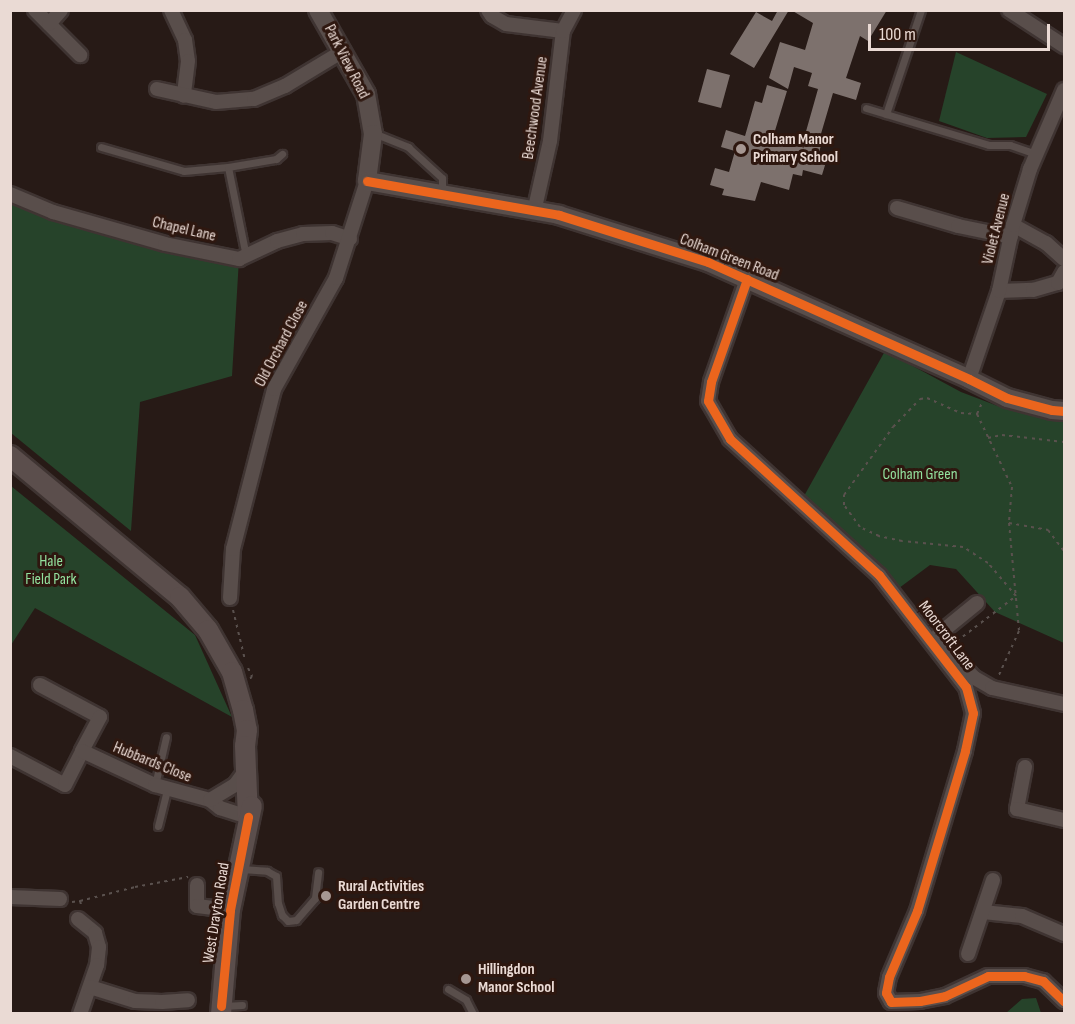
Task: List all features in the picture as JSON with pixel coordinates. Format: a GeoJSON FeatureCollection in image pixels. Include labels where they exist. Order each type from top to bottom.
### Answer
{"type":"FeatureCollection","features":[{"type":"Feature","properties":{"kind":"main road","name":"West Drayton Road"},"geometry":{"type":"LineString","coordinates":[[10,456],[187,604],[232,672],[247,730],[256,748],[258,784],[248,817],[230,910],[221,1010]]}},
{"type":"Feature","properties":{"kind":"main road","name":"West Drayton Road"},"geometry":{"type":"LineString","coordinates":[[247,730],[248,817]]}},
{"type":"Feature","properties":{"kind":"street"},"geometry":{"type":"LineString","coordinates":[[35,10],[80,55]]}},
{"type":"Feature","properties":{"kind":"street"},"geometry":{"type":"LineString","coordinates":[[49,24],[61,10]]}},
{"type":"Feature","properties":{"kind":"street"},"geometry":{"type":"LineString","coordinates":[[171,10],[185,40],[188,61],[184,96]]}},
{"type":"Feature","properties":{"kind":"street"},"geometry":{"type":"LineString","coordinates":[[488,10],[492,16],[506,24],[563,31]]}},
{"type":"Feature","properties":{"kind":"street","name":"Beechwood Avenue"},"geometry":{"type":"LineString","coordinates":[[534,212],[550,141],[563,31],[574,10]]}},
{"type":"Feature","properties":{"kind":"street"},"geometry":{"type":"LineString","coordinates":[[1009,10],[1065,46]]}},
{"type":"Feature","properties":{"kind":"street","name":"Park View Road"},"geometry":{"type":"LineString","coordinates":[[322,12],[366,94],[373,134],[367,181]]}},
{"type":"Feature","properties":{"kind":"street"},"geometry":{"type":"LineString","coordinates":[[157,89],[216,102],[254,99],[285,86],[343,51]]}},
{"type":"Feature","properties":{"kind":"street","name":"Violet Avenue"},"geometry":{"type":"LineString","coordinates":[[969,379],[999,291],[1012,231],[1036,154],[1060,109],[1065,90]]}},
{"type":"Feature","properties":{"kind":"street","name":"Colham Green Road"},"geometry":{"type":"LineString","coordinates":[[367,181],[570,218],[708,262],[1011,400],[1065,411]]}},
{"type":"Feature","properties":{"kind":"street","name":"Old Orchard Close"},"geometry":{"type":"LineString","coordinates":[[230,598],[233,549],[274,389],[336,278],[367,181]]}},
{"type":"Feature","properties":{"kind":"street","name":"Chapel Lane"},"geometry":{"type":"LineString","coordinates":[[10,194],[53,212],[165,244],[239,259],[277,241],[303,234],[332,233],[350,239]]}},
{"type":"Feature","properties":{"kind":"street"},"geometry":{"type":"LineString","coordinates":[[897,208],[958,226],[1012,231],[1046,243],[1065,260]]}},
{"type":"Feature","properties":{"kind":"street"},"geometry":{"type":"LineString","coordinates":[[999,291],[1033,290],[1058,283],[1065,272]]}},
{"type":"Feature","properties":{"kind":"street","name":"Moorcroft Lane"},"geometry":{"type":"LineString","coordinates":[[747,279],[711,382],[708,401],[730,439],[879,575],[966,687],[973,713],[917,911],[889,977],[886,993],[891,1002],[920,1001],[945,996],[988,976],[1024,976],[1043,981],[1065,1001]]}},
{"type":"Feature","properties":{"kind":"street"},"geometry":{"type":"LineString","coordinates":[[977,603],[939,634],[950,652],[973,677],[992,688],[1065,704]]}},
{"type":"Feature","properties":{"kind":"street"},"geometry":{"type":"LineString","coordinates":[[10,756],[65,785],[100,717],[40,685]]}},
{"type":"Feature","properties":{"kind":"street","name":"Hubbards Close"},"geometry":{"type":"LineString","coordinates":[[82,751],[161,787],[210,800],[220,808],[248,817]]}},
{"type":"Feature","properties":{"kind":"street"},"geometry":{"type":"LineString","coordinates":[[1025,767],[1017,808],[1065,820]]}},
{"type":"Feature","properties":{"kind":"street"},"geometry":{"type":"LineString","coordinates":[[210,800],[229,790],[246,770]]}},
{"type":"Feature","properties":{"kind":"street"},"geometry":{"type":"LineString","coordinates":[[968,954],[993,880]]}},
{"type":"Feature","properties":{"kind":"street"},"geometry":{"type":"LineString","coordinates":[[197,885],[197,906],[230,910]]}},
{"type":"Feature","properties":{"kind":"street"},"geometry":{"type":"LineString","coordinates":[[10,897],[60,899]]}},
{"type":"Feature","properties":{"kind":"street"},"geometry":{"type":"LineString","coordinates":[[983,912],[1022,916],[1065,934]]}},
{"type":"Feature","properties":{"kind":"street"},"geometry":{"type":"LineString","coordinates":[[78,919],[91,928],[98,939],[97,965],[80,1014]]}},
{"type":"Feature","properties":{"kind":"street"},"geometry":{"type":"LineString","coordinates":[[90,987],[135,1001],[188,1000]]}},
{"type":"Feature","properties":{"kind":"lane"},"geometry":{"type":"LineString","coordinates":[[886,114],[921,10]]}},
{"type":"Feature","properties":{"kind":"lane"},"geometry":{"type":"LineString","coordinates":[[866,108],[989,145],[1010,145],[1036,154]]}},
{"type":"Feature","properties":{"kind":"lane"},"geometry":{"type":"LineString","coordinates":[[373,134],[408,147],[442,178],[441,196]]}},
{"type":"Feature","properties":{"kind":"lane"},"geometry":{"type":"LineString","coordinates":[[101,147],[184,171],[276,159],[282,154]]}},
{"type":"Feature","properties":{"kind":"lane"},"geometry":{"type":"LineString","coordinates":[[228,167],[246,256]]}},
{"type":"Feature","properties":{"kind":"lane"},"geometry":{"type":"LineString","coordinates":[[158,826],[166,737]]}},
{"type":"Feature","properties":{"kind":"lane"},"geometry":{"type":"LineString","coordinates":[[238,869],[267,871],[276,876],[278,903],[282,915],[288,921],[296,920],[315,898],[318,873]]}},
{"type":"Feature","properties":{"kind":"lane"},"geometry":{"type":"LineString","coordinates":[[448,988],[466,1000],[473,1014]]}},
{"type":"Feature","properties":{"kind":"lane"},"geometry":{"type":"LineString","coordinates":[[221,1010],[242,1005]]}},
{"type":"Feature","properties":{"kind":"path"},"geometry":{"type":"LineString","coordinates":[[977,414],[961,413],[927,398],[920,399],[893,427],[848,488],[844,505],[860,527],[879,536],[963,547],[975,552],[988,563],[1016,596]]}},
{"type":"Feature","properties":{"kind":"path"},"geometry":{"type":"LineString","coordinates":[[977,414],[984,400]]}},
{"type":"Feature","properties":{"kind":"path"},"geometry":{"type":"LineString","coordinates":[[977,414],[1012,487],[1009,523],[1019,631],[996,682]]}},
{"type":"Feature","properties":{"kind":"path"},"geometry":{"type":"LineString","coordinates":[[988,438],[1002,435],[1065,442]]}},
{"type":"Feature","properties":{"kind":"path"},"geometry":{"type":"LineString","coordinates":[[1009,523],[1048,530],[1065,551]]}},
{"type":"Feature","properties":{"kind":"path"},"geometry":{"type":"LineString","coordinates":[[953,644],[1016,596]]}},
{"type":"Feature","properties":{"kind":"path"},"geometry":{"type":"LineString","coordinates":[[230,598],[242,654],[252,676],[239,695]]}},
{"type":"Feature","properties":{"kind":"path"},"geometry":{"type":"LineString","coordinates":[[60,899],[70,902],[80,901],[190,877],[197,885]]}},
{"type":"Feature","properties":{"kind":"path"},"geometry":{"type":"LineString","coordinates":[[78,919],[82,907],[80,901]]}},
{"type":"Feature","properties":{"kind":"green space"},"geometry":{"type":"Polygon","coordinates":[[[956,52],[1047,94],[1026,137],[987,138],[939,121],[956,52]]]}},
{"type":"Feature","properties":{"kind":"green space"},"geometry":{"type":"Polygon","coordinates":[[[10,194],[239,259],[232,376],[140,402],[131,531],[11,433],[10,194]]]}},
{"type":"Feature","properties":{"kind":"green space","name":"Colham Green"},"geometry":{"type":"Polygon","coordinates":[[[885,351],[961,392],[1003,408],[1064,417],[1064,643],[995,612],[956,569],[930,565],[887,597],[799,505],[885,351]]]}},
{"type":"Feature","properties":{"kind":"green space","name":"Hale Field Park"},"geometry":{"type":"Polygon","coordinates":[[[11,486],[195,635],[232,717],[35,608],[11,645],[11,486]]]}},
{"type":"Feature","properties":{"kind":"green space"},"geometry":{"type":"Polygon","coordinates":[[[1036,998],[1041,1013],[1006,1013],[1022,999],[1036,998]]]}},
{"type":"Feature","properties":{"kind":"building"},"geometry":{"type":"Polygon","coordinates":[[[778,10],[789,10],[754,68],[730,54],[756,12],[772,21],[778,10]]]}},
{"type":"Feature","properties":{"kind":"building"},"geometry":{"type":"Polygon","coordinates":[[[791,10],[887,10],[868,41],[860,36],[846,78],[861,83],[856,100],[833,93],[818,144],[821,145],[817,160],[826,162],[822,175],[803,170],[802,176],[793,174],[789,190],[761,182],[755,201],[722,195],[724,189],[710,185],[715,168],[729,172],[735,151],[721,147],[726,130],[745,136],[755,101],[762,103],[767,85],[787,91],[774,134],[803,142],[818,89],[808,86],[812,73],[794,67],[788,89],[769,78],[780,42],[805,50],[813,23],[791,10]]]}},
{"type":"Feature","properties":{"kind":"building"},"geometry":{"type":"Polygon","coordinates":[[[707,69],[730,75],[721,108],[698,102],[707,69]]]}},
{"type":"Feature","properties":{"kind":"cycle path"},"geometry":{"type":"LineString","coordinates":[[367,181],[559,215],[708,262],[1007,398],[1064,411]]}},
{"type":"Feature","properties":{"kind":"cycle path"},"geometry":{"type":"LineString","coordinates":[[747,279],[711,382],[708,401],[730,439],[879,575],[966,687],[973,713],[965,751],[917,911],[889,977],[886,993],[891,1002],[920,1001],[945,996],[988,976],[1024,976],[1043,981],[1064,1001]]}},
{"type":"Feature","properties":{"kind":"cycle path"},"geometry":{"type":"LineString","coordinates":[[221,1006],[230,910],[248,817]]}},
{"type":"Feature","properties":{"kind":"place","name":"Colham Manor Primary School"},"geometry":{"type":"Point","coordinates":[741,149]}},
{"type":"Feature","properties":{"kind":"place","name":"Rural Activities Garden Centre"},"geometry":{"type":"Point","coordinates":[326,896]}},
{"type":"Feature","properties":{"kind":"place","name":"Hillingdon Manor School"},"geometry":{"type":"Point","coordinates":[466,979]}}]}
